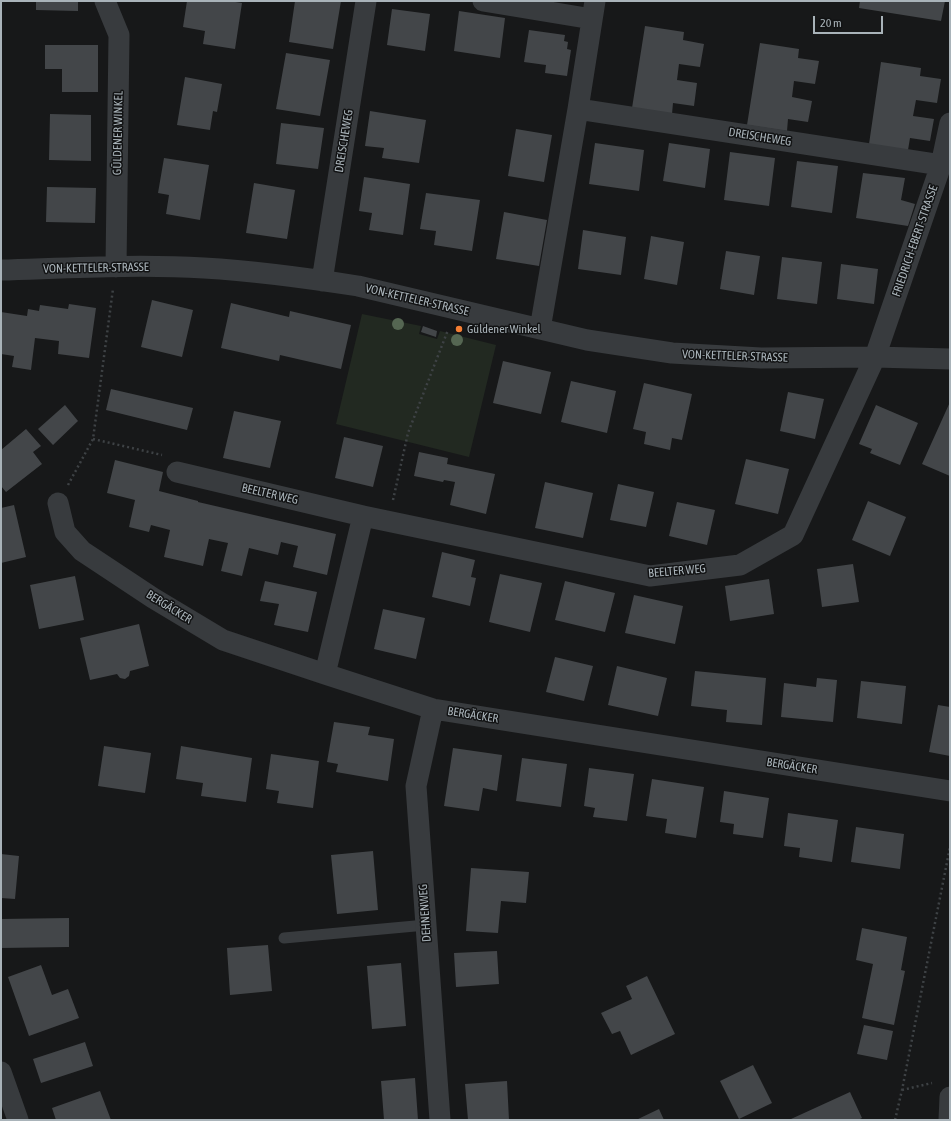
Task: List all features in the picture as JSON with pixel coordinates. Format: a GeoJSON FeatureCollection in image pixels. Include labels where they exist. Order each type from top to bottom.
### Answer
{"type":"FeatureCollection","features":[{"type":"Feature","properties":{"kind":"street","name":"GÜLDENER WINKEL"},"geometry":{"type":"LineString","coordinates":[[105,1],[119,35],[116,267]]}},
{"type":"Feature","properties":{"kind":"street","name":"DREISCHEWEG"},"geometry":{"type":"LineString","coordinates":[[322,280],[366,1]]}},
{"type":"Feature","properties":{"kind":"street"},"geometry":{"type":"LineString","coordinates":[[483,1],[594,10],[540,329]]}},
{"type":"Feature","properties":{"kind":"street","name":"DREISCHEWEG"},"geometry":{"type":"LineString","coordinates":[[578,109],[941,165]]}},
{"type":"Feature","properties":{"kind":"street","name":"FRIEDRICH-EBERT-STRASSE"},"geometry":{"type":"LineString","coordinates":[[875,357],[941,165],[950,124]]}},
{"type":"Feature","properties":{"kind":"street","name":"VON-KETTELER-STRASSE"},"geometry":{"type":"LineString","coordinates":[[1,270],[116,267],[204,268],[322,280],[378,290],[587,340],[672,353],[761,358],[875,357],[950,359]]}},
{"type":"Feature","properties":{"kind":"street","name":"BEELTER WEG"},"geometry":{"type":"LineString","coordinates":[[177,472],[388,522],[650,576],[740,565],[793,535],[875,357]]}},
{"type":"Feature","properties":{"kind":"street","name":"BERGÄCKER"},"geometry":{"type":"LineString","coordinates":[[58,503],[65,532],[82,551],[153,598],[223,640],[433,709],[950,791]]}},
{"type":"Feature","properties":{"kind":"street"},"geometry":{"type":"LineString","coordinates":[[325,674],[363,516]]}},
{"type":"Feature","properties":{"kind":"street","name":"DEHNENWEG"},"geometry":{"type":"LineString","coordinates":[[433,709],[416,786],[440,1120]]}},
{"type":"Feature","properties":{"kind":"street"},"geometry":{"type":"LineString","coordinates":[[1,1072],[18,1120]]}},
{"type":"Feature","properties":{"kind":"street"},"geometry":{"type":"LineString","coordinates":[[943,1089],[949,1120]]}},
{"type":"Feature","properties":{"kind":"lane"},"geometry":{"type":"LineString","coordinates":[[284,938],[426,925]]}},
{"type":"Feature","properties":{"kind":"path"},"geometry":{"type":"LineString","coordinates":[[58,503],[93,439],[116,267]]}},
{"type":"Feature","properties":{"kind":"path"},"geometry":{"type":"LineString","coordinates":[[388,522],[408,433],[442,347],[455,308]]}},
{"type":"Feature","properties":{"kind":"path"},"geometry":{"type":"LineString","coordinates":[[93,439],[170,456],[177,472]]}},
{"type":"Feature","properties":{"kind":"path"},"geometry":{"type":"LineString","coordinates":[[895,1120],[950,848]]}},
{"type":"Feature","properties":{"kind":"path"},"geometry":{"type":"LineString","coordinates":[[902,1090],[943,1089]]}},
{"type":"Feature","properties":{"kind":"shaded area"},"geometry":{"type":"Polygon","coordinates":[[[362,314],[421,326],[419,334],[437,339],[440,331],[496,345],[469,457],[336,424],[362,314]]]}},
{"type":"Feature","properties":{"kind":"building"},"geometry":{"type":"Polygon","coordinates":[[[36,1],[78,1],[78,11],[36,10],[36,1]]]}},
{"type":"Feature","properties":{"kind":"building"},"geometry":{"type":"Polygon","coordinates":[[[187,1],[229,1],[242,3],[235,49],[203,44],[205,31],[183,27],[187,1]]]}},
{"type":"Feature","properties":{"kind":"building"},"geometry":{"type":"Polygon","coordinates":[[[295,1],[341,1],[333,49],[289,42],[295,1]]]}},
{"type":"Feature","properties":{"kind":"building"},"geometry":{"type":"Polygon","coordinates":[[[860,1],[945,1],[941,21],[859,8],[860,1]]]}},
{"type":"Feature","properties":{"kind":"building"},"geometry":{"type":"Polygon","coordinates":[[[392,9],[430,14],[425,51],[387,45],[392,9]]]}},
{"type":"Feature","properties":{"kind":"building"},"geometry":{"type":"Polygon","coordinates":[[[459,11],[505,18],[500,58],[454,51],[459,11]]]}},
{"type":"Feature","properties":{"kind":"building"},"geometry":{"type":"Polygon","coordinates":[[[645,26],[684,32],[683,40],[704,44],[700,67],[679,64],[677,80],[697,83],[694,106],[673,103],[672,114],[632,108],[645,26]]]}},
{"type":"Feature","properties":{"kind":"building"},"geometry":{"type":"Polygon","coordinates":[[[529,30],[565,35],[564,41],[568,42],[567,49],[571,50],[567,76],[545,73],[546,65],[524,62],[529,30]]]}},
{"type":"Feature","properties":{"kind":"building"},"geometry":{"type":"Polygon","coordinates":[[[760,43],[799,49],[798,58],[819,61],[815,84],[794,81],[792,97],[812,101],[808,122],[788,119],[787,131],[747,125],[760,43]]]}},
{"type":"Feature","properties":{"kind":"building"},"geometry":{"type":"Polygon","coordinates":[[[45,45],[98,45],[98,92],[62,92],[62,69],[45,69],[45,45]]]}},
{"type":"Feature","properties":{"kind":"building"},"geometry":{"type":"Polygon","coordinates":[[[286,53],[330,60],[320,116],[276,109],[286,53]]]}},
{"type":"Feature","properties":{"kind":"building"},"geometry":{"type":"Polygon","coordinates":[[[881,62],[921,68],[920,76],[941,79],[937,103],[916,100],[913,116],[934,119],[930,141],[910,138],[908,150],[869,144],[881,62]]]}},
{"type":"Feature","properties":{"kind":"building"},"geometry":{"type":"Polygon","coordinates":[[[185,77],[222,84],[217,112],[213,111],[210,130],[177,125],[185,77]]]}},
{"type":"Feature","properties":{"kind":"building"},"geometry":{"type":"Polygon","coordinates":[[[370,111],[426,120],[419,163],[382,158],[384,148],[365,146],[370,111]]]}},
{"type":"Feature","properties":{"kind":"building"},"geometry":{"type":"Polygon","coordinates":[[[50,114],[91,115],[91,161],[49,160],[50,114]]]}},
{"type":"Feature","properties":{"kind":"building"},"geometry":{"type":"Polygon","coordinates":[[[281,123],[324,128],[318,169],[276,164],[281,123]]]}},
{"type":"Feature","properties":{"kind":"building"},"geometry":{"type":"Polygon","coordinates":[[[516,129],[552,135],[544,182],[508,176],[516,129]]]}},
{"type":"Feature","properties":{"kind":"building"},"geometry":{"type":"Polygon","coordinates":[[[595,143],[644,150],[639,191],[589,184],[595,143]]]}},
{"type":"Feature","properties":{"kind":"building"},"geometry":{"type":"Polygon","coordinates":[[[669,143],[710,149],[705,188],[663,181],[669,143]]]}},
{"type":"Feature","properties":{"kind":"building"},"geometry":{"type":"Polygon","coordinates":[[[730,152],[775,158],[769,206],[724,200],[730,152]]]}},
{"type":"Feature","properties":{"kind":"building"},"geometry":{"type":"Polygon","coordinates":[[[164,158],[209,165],[200,220],[166,214],[169,195],[158,193],[164,158]]]}},
{"type":"Feature","properties":{"kind":"building"},"geometry":{"type":"Polygon","coordinates":[[[797,161],[838,166],[832,213],[791,207],[797,161]]]}},
{"type":"Feature","properties":{"kind":"building"},"geometry":{"type":"Polygon","coordinates":[[[863,173],[905,178],[901,200],[915,204],[908,226],[856,218],[863,173]]]}},
{"type":"Feature","properties":{"kind":"building"},"geometry":{"type":"Polygon","coordinates":[[[364,177],[410,184],[403,235],[369,230],[372,213],[359,211],[364,177]]]}},
{"type":"Feature","properties":{"kind":"building"},"geometry":{"type":"Polygon","coordinates":[[[254,183],[295,190],[287,239],[246,233],[254,183]]]}},
{"type":"Feature","properties":{"kind":"building"},"geometry":{"type":"Polygon","coordinates":[[[47,187],[96,188],[95,223],[46,222],[47,187]]]}},
{"type":"Feature","properties":{"kind":"building"},"geometry":{"type":"Polygon","coordinates":[[[426,193],[480,200],[472,251],[434,245],[436,231],[420,229],[426,193]]]}},
{"type":"Feature","properties":{"kind":"building"},"geometry":{"type":"Polygon","coordinates":[[[504,212],[547,220],[539,266],[496,259],[504,212]]]}},
{"type":"Feature","properties":{"kind":"building"},"geometry":{"type":"Polygon","coordinates":[[[583,230],[626,237],[621,275],[578,269],[583,230]]]}},
{"type":"Feature","properties":{"kind":"building"},"geometry":{"type":"Polygon","coordinates":[[[651,236],[684,242],[677,285],[644,279],[651,236]]]}},
{"type":"Feature","properties":{"kind":"building"},"geometry":{"type":"Polygon","coordinates":[[[726,251],[760,256],[754,295],[720,289],[726,251]]]}},
{"type":"Feature","properties":{"kind":"building"},"geometry":{"type":"Polygon","coordinates":[[[782,257],[822,262],[817,304],[777,299],[782,257]]]}},
{"type":"Feature","properties":{"kind":"building"},"geometry":{"type":"Polygon","coordinates":[[[841,264],[878,269],[874,304],[837,299],[841,264]]]}},
{"type":"Feature","properties":{"kind":"building"},"geometry":{"type":"Polygon","coordinates":[[[152,300],[193,310],[182,357],[141,347],[152,300]]]}},
{"type":"Feature","properties":{"kind":"building"},"geometry":{"type":"Polygon","coordinates":[[[231,303],[289,317],[290,311],[351,325],[341,369],[280,355],[279,361],[221,348],[231,303]]]}},
{"type":"Feature","properties":{"kind":"building"},"geometry":{"type":"Polygon","coordinates":[[[69,304],[96,308],[89,358],[58,354],[59,341],[35,338],[31,370],[12,367],[14,356],[1,354],[1,312],[27,316],[28,309],[39,311],[40,305],[68,309],[69,304]]]}},
{"type":"Feature","properties":{"kind":"building"},"geometry":{"type":"Polygon","coordinates":[[[423,326],[437,331],[436,337],[421,332],[423,326]]]}},
{"type":"Feature","properties":{"kind":"building"},"geometry":{"type":"Polygon","coordinates":[[[503,361],[551,372],[541,414],[493,403],[503,361]]]}},
{"type":"Feature","properties":{"kind":"building"},"geometry":{"type":"Polygon","coordinates":[[[571,381],[616,391],[607,433],[561,422],[571,381]]]}},
{"type":"Feature","properties":{"kind":"building"},"geometry":{"type":"Polygon","coordinates":[[[644,383],[692,394],[682,440],[672,438],[670,450],[644,444],[646,432],[633,429],[644,383]]]}},
{"type":"Feature","properties":{"kind":"building"},"geometry":{"type":"Polygon","coordinates":[[[111,389],[193,408],[187,430],[106,410],[111,389]]]}},
{"type":"Feature","properties":{"kind":"building"},"geometry":{"type":"Polygon","coordinates":[[[788,392],[824,399],[815,439],[780,431],[788,392]]]}},
{"type":"Feature","properties":{"kind":"building"},"geometry":{"type":"Polygon","coordinates":[[[950,402],[950,476],[922,464],[950,402]]]}},
{"type":"Feature","properties":{"kind":"building"},"geometry":{"type":"Polygon","coordinates":[[[65,405],[78,421],[53,445],[38,429],[65,405]]]}},
{"type":"Feature","properties":{"kind":"building"},"geometry":{"type":"Polygon","coordinates":[[[876,405],[918,423],[900,465],[870,453],[872,449],[859,444],[876,405]]]}},
{"type":"Feature","properties":{"kind":"building"},"geometry":{"type":"Polygon","coordinates":[[[234,411],[281,421],[270,468],[223,458],[234,411]]]}},
{"type":"Feature","properties":{"kind":"building"},"geometry":{"type":"Polygon","coordinates":[[[26,429],[41,446],[33,452],[42,464],[6,492],[1,486],[1,450],[26,429]]]}},
{"type":"Feature","properties":{"kind":"building"},"geometry":{"type":"Polygon","coordinates":[[[344,437],[383,446],[373,487],[335,478],[344,437]]]}},
{"type":"Feature","properties":{"kind":"building"},"geometry":{"type":"Polygon","coordinates":[[[419,452],[448,458],[447,464],[495,474],[486,514],[450,505],[455,482],[444,480],[443,482],[414,476],[419,452]]]}},
{"type":"Feature","properties":{"kind":"building"},"geometry":{"type":"Polygon","coordinates":[[[746,459],[789,469],[778,514],[735,504],[746,459]]]}},
{"type":"Feature","properties":{"kind":"building"},"geometry":{"type":"Polygon","coordinates":[[[115,460],[163,472],[159,491],[198,502],[336,534],[327,575],[293,567],[298,546],[281,542],[278,555],[249,548],[242,576],[221,571],[228,543],[209,539],[203,566],[164,557],[170,530],[151,525],[149,532],[129,527],[135,500],[107,493],[115,460]]]}},
{"type":"Feature","properties":{"kind":"building"},"geometry":{"type":"Polygon","coordinates":[[[545,482],[593,493],[583,538],[535,528],[545,482]]]}},
{"type":"Feature","properties":{"kind":"building"},"geometry":{"type":"Polygon","coordinates":[[[618,484],[654,492],[646,527],[610,520],[618,484]]]}},
{"type":"Feature","properties":{"kind":"building"},"geometry":{"type":"Polygon","coordinates":[[[868,501],[906,517],[890,556],[852,540],[868,501]]]}},
{"type":"Feature","properties":{"kind":"building"},"geometry":{"type":"Polygon","coordinates":[[[677,502],[715,510],[707,545],[669,536],[677,502]]]}},
{"type":"Feature","properties":{"kind":"building"},"geometry":{"type":"Polygon","coordinates":[[[14,505],[26,557],[1,563],[1,508],[14,505]]]}},
{"type":"Feature","properties":{"kind":"building"},"geometry":{"type":"Polygon","coordinates":[[[442,552],[475,560],[471,577],[476,578],[470,606],[432,597],[442,552]]]}},
{"type":"Feature","properties":{"kind":"building"},"geometry":{"type":"Polygon","coordinates":[[[853,564],[859,602],[822,607],[817,569],[853,564]]]}},
{"type":"Feature","properties":{"kind":"building"},"geometry":{"type":"Polygon","coordinates":[[[500,574],[542,583],[530,632],[489,622],[500,574]]]}},
{"type":"Feature","properties":{"kind":"building"},"geometry":{"type":"Polygon","coordinates":[[[75,576],[84,620],[39,629],[30,585],[75,576]]]}},
{"type":"Feature","properties":{"kind":"building"},"geometry":{"type":"Polygon","coordinates":[[[769,579],[774,614],[730,621],[725,586],[769,579]]]}},
{"type":"Feature","properties":{"kind":"building"},"geometry":{"type":"Polygon","coordinates":[[[265,581],[317,592],[308,632],[274,625],[279,604],[260,601],[265,581]]]}},
{"type":"Feature","properties":{"kind":"building"},"geometry":{"type":"Polygon","coordinates":[[[565,581],[615,593],[605,632],[555,620],[565,581]]]}},
{"type":"Feature","properties":{"kind":"building"},"geometry":{"type":"Polygon","coordinates":[[[634,595],[683,606],[675,644],[625,633],[634,595]]]}},
{"type":"Feature","properties":{"kind":"building"},"geometry":{"type":"Polygon","coordinates":[[[383,609],[425,618],[416,659],[374,649],[383,609]]]}},
{"type":"Feature","properties":{"kind":"building"},"geometry":{"type":"Polygon","coordinates":[[[139,624],[149,666],[130,671],[129,676],[125,679],[120,678],[117,674],[90,680],[80,638],[139,624]]]}},
{"type":"Feature","properties":{"kind":"building"},"geometry":{"type":"Polygon","coordinates":[[[555,657],[593,666],[584,701],[546,692],[555,657]]]}},
{"type":"Feature","properties":{"kind":"building"},"geometry":{"type":"Polygon","coordinates":[[[617,666],[667,678],[658,716],[608,705],[617,666]]]}},
{"type":"Feature","properties":{"kind":"building"},"geometry":{"type":"Polygon","coordinates":[[[695,671],[766,678],[762,725],[726,722],[727,710],[691,706],[695,671]]]}},
{"type":"Feature","properties":{"kind":"building"},"geometry":{"type":"Polygon","coordinates":[[[817,678],[837,680],[833,722],[781,717],[784,683],[816,687],[817,678]]]}},
{"type":"Feature","properties":{"kind":"building"},"geometry":{"type":"Polygon","coordinates":[[[861,681],[906,686],[902,724],[857,718],[861,681]]]}},
{"type":"Feature","properties":{"kind":"building"},"geometry":{"type":"Polygon","coordinates":[[[938,705],[950,707],[950,756],[929,752],[938,705]]]}},
{"type":"Feature","properties":{"kind":"building"},"geometry":{"type":"Polygon","coordinates":[[[334,722],[370,727],[368,735],[394,739],[388,781],[336,772],[338,764],[327,762],[334,722]]]}},
{"type":"Feature","properties":{"kind":"building"},"geometry":{"type":"Polygon","coordinates":[[[104,746],[151,753],[145,793],[98,786],[104,746]]]}},
{"type":"Feature","properties":{"kind":"building"},"geometry":{"type":"Polygon","coordinates":[[[181,746],[252,758],[246,802],[201,796],[203,783],[176,779],[181,746]]]}},
{"type":"Feature","properties":{"kind":"building"},"geometry":{"type":"Polygon","coordinates":[[[453,748],[502,755],[497,791],[483,788],[479,811],[444,806],[453,748]]]}},
{"type":"Feature","properties":{"kind":"building"},"geometry":{"type":"Polygon","coordinates":[[[271,754],[319,761],[313,808],[277,803],[279,791],[266,789],[271,754]]]}},
{"type":"Feature","properties":{"kind":"building"},"geometry":{"type":"Polygon","coordinates":[[[522,758],[567,764],[561,807],[516,801],[522,758]]]}},
{"type":"Feature","properties":{"kind":"building"},"geometry":{"type":"Polygon","coordinates":[[[589,768],[634,774],[627,821],[593,817],[595,808],[584,806],[589,768]]]}},
{"type":"Feature","properties":{"kind":"building"},"geometry":{"type":"Polygon","coordinates":[[[652,779],[704,787],[696,838],[665,833],[667,819],[646,816],[652,779]]]}},
{"type":"Feature","properties":{"kind":"building"},"geometry":{"type":"Polygon","coordinates":[[[724,791],[769,798],[763,838],[733,834],[734,824],[720,822],[724,791]]]}},
{"type":"Feature","properties":{"kind":"building"},"geometry":{"type":"Polygon","coordinates":[[[788,813],[838,820],[832,862],[799,857],[800,848],[784,846],[788,813]]]}},
{"type":"Feature","properties":{"kind":"building"},"geometry":{"type":"Polygon","coordinates":[[[856,827],[904,834],[900,869],[851,862],[856,827]]]}},
{"type":"Feature","properties":{"kind":"building"},"geometry":{"type":"Polygon","coordinates":[[[373,851],[378,910],[337,914],[331,855],[373,851]]]}},
{"type":"Feature","properties":{"kind":"building"},"geometry":{"type":"Polygon","coordinates":[[[1,854],[19,856],[15,899],[1,898],[1,854]]]}},
{"type":"Feature","properties":{"kind":"building"},"geometry":{"type":"Polygon","coordinates":[[[471,868],[529,872],[526,903],[501,901],[498,933],[466,931],[471,868]]]}},
{"type":"Feature","properties":{"kind":"building"},"geometry":{"type":"Polygon","coordinates":[[[69,918],[69,947],[1,948],[1,919],[69,918]]]}},
{"type":"Feature","properties":{"kind":"building"},"geometry":{"type":"Polygon","coordinates":[[[862,928],[907,937],[901,970],[905,971],[894,1025],[862,1018],[873,964],[856,960],[862,928]]]}},
{"type":"Feature","properties":{"kind":"building"},"geometry":{"type":"Polygon","coordinates":[[[268,945],[272,991],[230,995],[227,948],[268,945]]]}},
{"type":"Feature","properties":{"kind":"building"},"geometry":{"type":"Polygon","coordinates":[[[497,951],[499,984],[456,987],[454,953],[497,951]]]}},
{"type":"Feature","properties":{"kind":"building"},"geometry":{"type":"Polygon","coordinates":[[[401,963],[406,1026],[372,1029],[367,966],[401,963]]]}},
{"type":"Feature","properties":{"kind":"building"},"geometry":{"type":"Polygon","coordinates":[[[41,965],[52,995],[68,989],[79,1018],[29,1036],[8,977],[41,965]]]}},
{"type":"Feature","properties":{"kind":"building"},"geometry":{"type":"Polygon","coordinates":[[[647,976],[675,1034],[631,1055],[620,1031],[612,1034],[601,1013],[632,999],[626,986],[647,976]]]}},
{"type":"Feature","properties":{"kind":"building"},"geometry":{"type":"Polygon","coordinates":[[[864,1025],[893,1031],[887,1060],[857,1054],[864,1025]]]}},
{"type":"Feature","properties":{"kind":"building"},"geometry":{"type":"Polygon","coordinates":[[[85,1042],[93,1066],[41,1083],[33,1059],[85,1042]]]}},
{"type":"Feature","properties":{"kind":"building"},"geometry":{"type":"Polygon","coordinates":[[[753,1065],[772,1103],[739,1119],[720,1081],[753,1065]]]}},
{"type":"Feature","properties":{"kind":"building"},"geometry":{"type":"Polygon","coordinates":[[[415,1078],[418,1120],[384,1120],[381,1081],[415,1078]]]}},
{"type":"Feature","properties":{"kind":"building"},"geometry":{"type":"Polygon","coordinates":[[[507,1081],[509,1120],[468,1120],[465,1084],[507,1081]]]}},
{"type":"Feature","properties":{"kind":"building"},"geometry":{"type":"Polygon","coordinates":[[[100,1091],[111,1120],[56,1120],[52,1108],[100,1091]]]}},
{"type":"Feature","properties":{"kind":"building"},"geometry":{"type":"Polygon","coordinates":[[[850,1092],[862,1118],[858,1120],[791,1119],[850,1092]]]}},
{"type":"Feature","properties":{"kind":"building"},"geometry":{"type":"Polygon","coordinates":[[[659,1109],[664,1120],[636,1120],[659,1109]]]}},
{"type":"Feature","properties":{"kind":"place","name":"Güldener Winkel"},"geometry":{"type":"Point","coordinates":[459,329]}}]}
